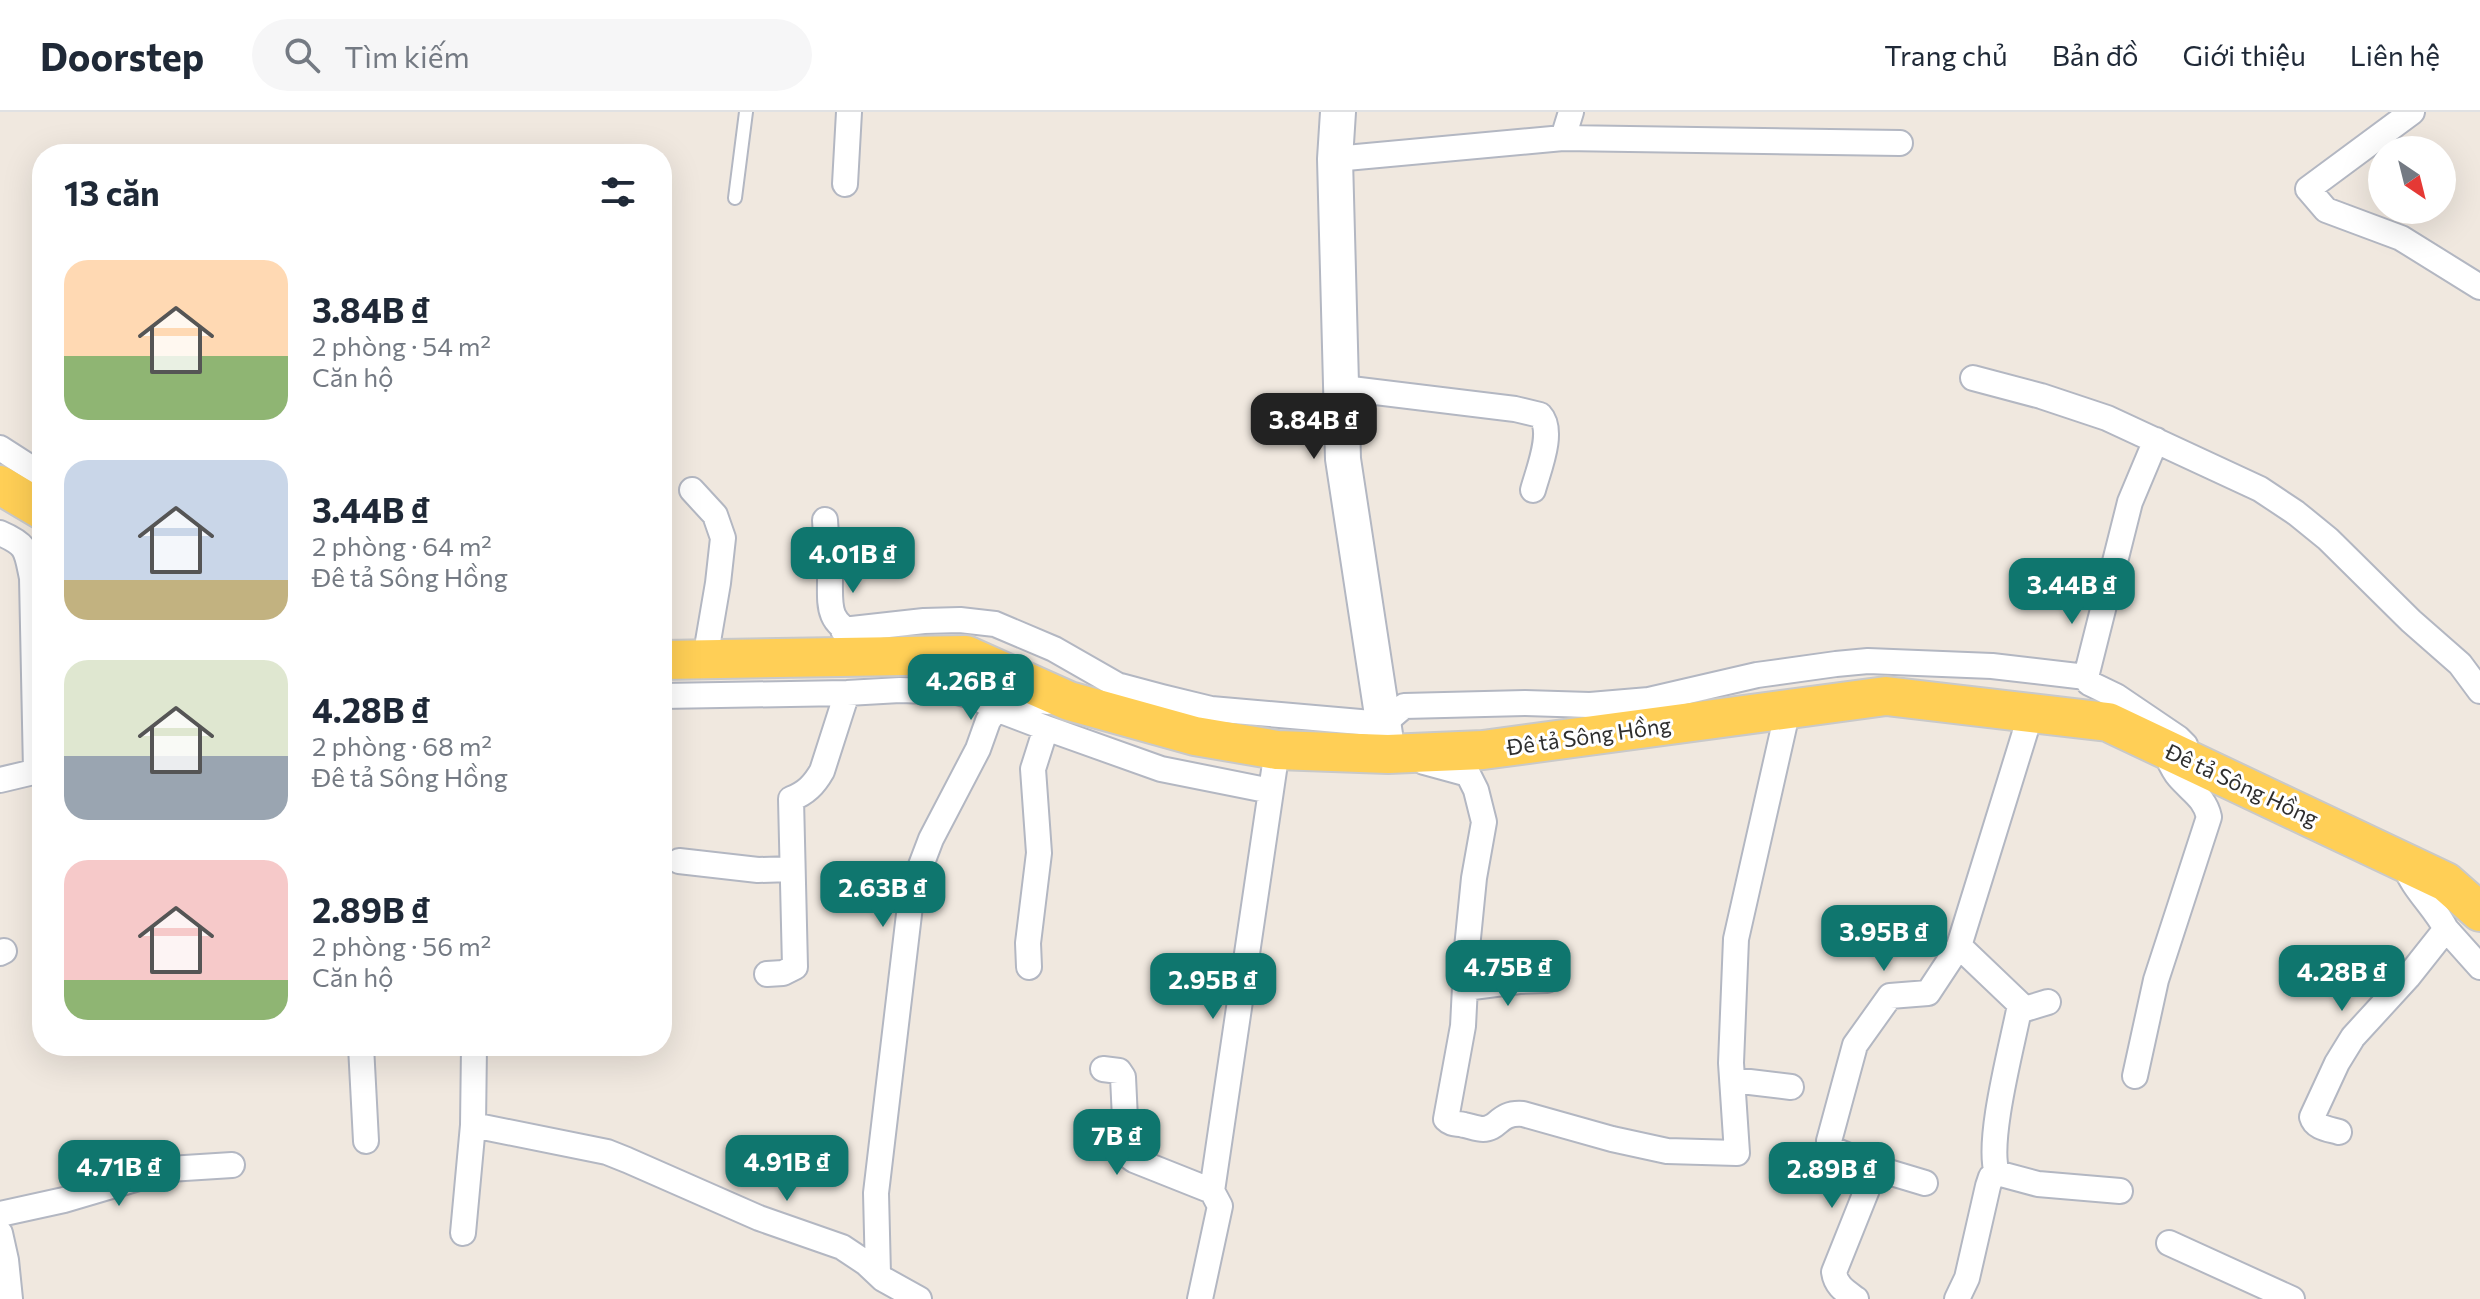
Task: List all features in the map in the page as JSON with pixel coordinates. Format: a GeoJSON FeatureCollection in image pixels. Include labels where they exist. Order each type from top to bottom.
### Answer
{"type":"FeatureCollection","features":[{"type":"Feature","properties":{"kind":"main road"},"geometry":{"type":"LineString","coordinates":[[0,485],[32,504]]}},
{"type":"Feature","properties":{"kind":"main road","name":"Đê tả Sông Hồng"},"geometry":{"type":"LineString","coordinates":[[672,660],[966,655],[1057,714],[1159,726],[1195,736],[1277,750],[1385,739],[1483,750],[1886,696],[2108,722],[2446,882],[2480,912]]}},
{"type":"Feature","properties":{"kind":"street"},"geometry":{"type":"LineString","coordinates":[[845,184],[849,112]]}},
{"type":"Feature","properties":{"kind":"street"},"geometry":{"type":"LineString","coordinates":[[1338,112],[1335,159],[1343,459],[1385,739]]}},
{"type":"Feature","properties":{"kind":"street"},"geometry":{"type":"LineString","coordinates":[[1563,138],[1571,112]]}},
{"type":"Feature","properties":{"kind":"street"},"geometry":{"type":"LineString","coordinates":[[2412,112],[2308,189],[2326,210],[2401,238],[2480,287]]}},
{"type":"Feature","properties":{"kind":"street"},"geometry":{"type":"LineString","coordinates":[[1335,159],[1563,138],[1900,143]]}},
{"type":"Feature","properties":{"kind":"street"},"geometry":{"type":"LineString","coordinates":[[1973,378],[2107,418],[2260,489],[2296,513],[2460,664],[2480,691]]}},
{"type":"Feature","properties":{"kind":"street"},"geometry":{"type":"LineString","coordinates":[[1343,388],[1515,409],[1540,415],[1547,425],[1545,446],[1533,490]]}},
{"type":"Feature","properties":{"kind":"street"},"geometry":{"type":"LineString","coordinates":[[2135,1076],[2156,980],[2209,817],[2207,807],[2198,794],[2178,777],[2179,755],[2190,750],[2178,738],[2116,696],[2089,683],[2086,677],[2130,502],[2156,440]]}},
{"type":"Feature","properties":{"kind":"street"},"geometry":{"type":"LineString","coordinates":[[0,448],[32,469]]}},
{"type":"Feature","properties":{"kind":"street"},"geometry":{"type":"LineString","coordinates":[[692,490],[715,515],[723,538],[705,659]]}},
{"type":"Feature","properties":{"kind":"street"},"geometry":{"type":"LineString","coordinates":[[825,520],[830,578],[828,600],[833,618],[843,630],[903,656]]}},
{"type":"Feature","properties":{"kind":"street"},"geometry":{"type":"LineString","coordinates":[[0,533],[20,542],[27,554],[32,578]]}},
{"type":"Feature","properties":{"kind":"street"},"geometry":{"type":"LineString","coordinates":[[843,630],[924,621],[960,620],[995,624],[1054,649],[1117,685],[1159,726]]}},
{"type":"Feature","properties":{"kind":"street"},"geometry":{"type":"LineString","coordinates":[[1385,739],[1404,706],[1590,705],[1649,700],[1757,675],[1852,662],[1992,666],[2086,677]]}},
{"type":"Feature","properties":{"kind":"street"},"geometry":{"type":"LineString","coordinates":[[1117,685],[1211,709],[1385,739],[1468,774],[1476,790],[1484,822],[1474,878],[1463,1026],[1446,1119],[1450,1123],[1488,1129],[1511,1113],[1667,1151],[1737,1153],[1733,1080],[1736,939],[1788,709]]}},
{"type":"Feature","properties":{"kind":"street"},"geometry":{"type":"LineString","coordinates":[[672,696],[900,690],[957,692],[976,697],[996,709],[1057,714],[1161,769],[1271,791]]}},
{"type":"Feature","properties":{"kind":"street"},"geometry":{"type":"LineString","coordinates":[[767,974],[783,973],[795,967],[791,799],[804,794],[815,783],[847,693]]}},
{"type":"Feature","properties":{"kind":"street"},"geometry":{"type":"LineString","coordinates":[[878,1274],[876,1193],[912,889],[931,839],[972,761],[988,721],[1003,704],[1021,698],[1057,703],[1057,714],[1033,769],[1039,853],[1028,943],[1029,967]]}},
{"type":"Feature","properties":{"kind":"street"},"geometry":{"type":"LineString","coordinates":[[1925,1183],[1876,1167],[1829,1145],[1855,1045],[1890,996],[1928,993],[1959,946],[2031,713]]}},
{"type":"Feature","properties":{"kind":"street"},"geometry":{"type":"LineString","coordinates":[[1200,1299],[1220,1206],[1212,1191],[1277,750]]}},
{"type":"Feature","properties":{"kind":"street"},"geometry":{"type":"LineString","coordinates":[[0,780],[32,772]]}},
{"type":"Feature","properties":{"kind":"street"},"geometry":{"type":"LineString","coordinates":[[679,861],[758,870],[792,869]]}},
{"type":"Feature","properties":{"kind":"street"},"geometry":{"type":"LineString","coordinates":[[2403,862],[2411,880],[2446,929],[2480,967]]}},
{"type":"Feature","properties":{"kind":"street"},"geometry":{"type":"LineString","coordinates":[[2339,1132],[2321,1127],[2312,1120],[2337,1063],[2353,1037],[2408,977],[2446,929]]}},
{"type":"Feature","properties":{"kind":"street"},"geometry":{"type":"LineString","coordinates":[[1959,946],[2025,1009],[2048,1002]]}},
{"type":"Feature","properties":{"kind":"street"},"geometry":{"type":"LineString","coordinates":[[1465,988],[1547,980]]}},
{"type":"Feature","properties":{"kind":"street"},"geometry":{"type":"LineString","coordinates":[[1997,1173],[1994,1158],[1998,1113],[2020,1005]]}},
{"type":"Feature","properties":{"kind":"street"},"geometry":{"type":"LineString","coordinates":[[362,1056],[366,1141]]}},
{"type":"Feature","properties":{"kind":"street"},"geometry":{"type":"LineString","coordinates":[[463,1233],[473,1125],[474,1056]]}},
{"type":"Feature","properties":{"kind":"street"},"geometry":{"type":"LineString","coordinates":[[1103,1069],[1119,1071],[1123,1077],[1125,1119],[1122,1151],[1134,1160],[1212,1191]]}},
{"type":"Feature","properties":{"kind":"street"},"geometry":{"type":"LineString","coordinates":[[1733,1080],[1791,1087]]}},
{"type":"Feature","properties":{"kind":"street"},"geometry":{"type":"LineString","coordinates":[[473,1125],[607,1152],[759,1218],[842,1247],[883,1279],[919,1299]]}},
{"type":"Feature","properties":{"kind":"street"},"geometry":{"type":"LineString","coordinates":[[0,1214],[64,1200],[169,1169],[232,1165]]}},
{"type":"Feature","properties":{"kind":"street"},"geometry":{"type":"LineString","coordinates":[[1856,1299],[1835,1281],[1834,1272],[1876,1167]]}},
{"type":"Feature","properties":{"kind":"street"},"geometry":{"type":"LineString","coordinates":[[1957,1299],[1967,1278],[1988,1186],[1991,1177],[1997,1173],[2038,1184],[2120,1191]]}},
{"type":"Feature","properties":{"kind":"street"},"geometry":{"type":"LineString","coordinates":[[0,1233],[10,1299]]}},
{"type":"Feature","properties":{"kind":"street"},"geometry":{"type":"LineString","coordinates":[[2169,1243],[2292,1299]]}},
{"type":"Feature","properties":{"kind":"lane"},"geometry":{"type":"LineString","coordinates":[[735,198],[746,112]]}}]}
